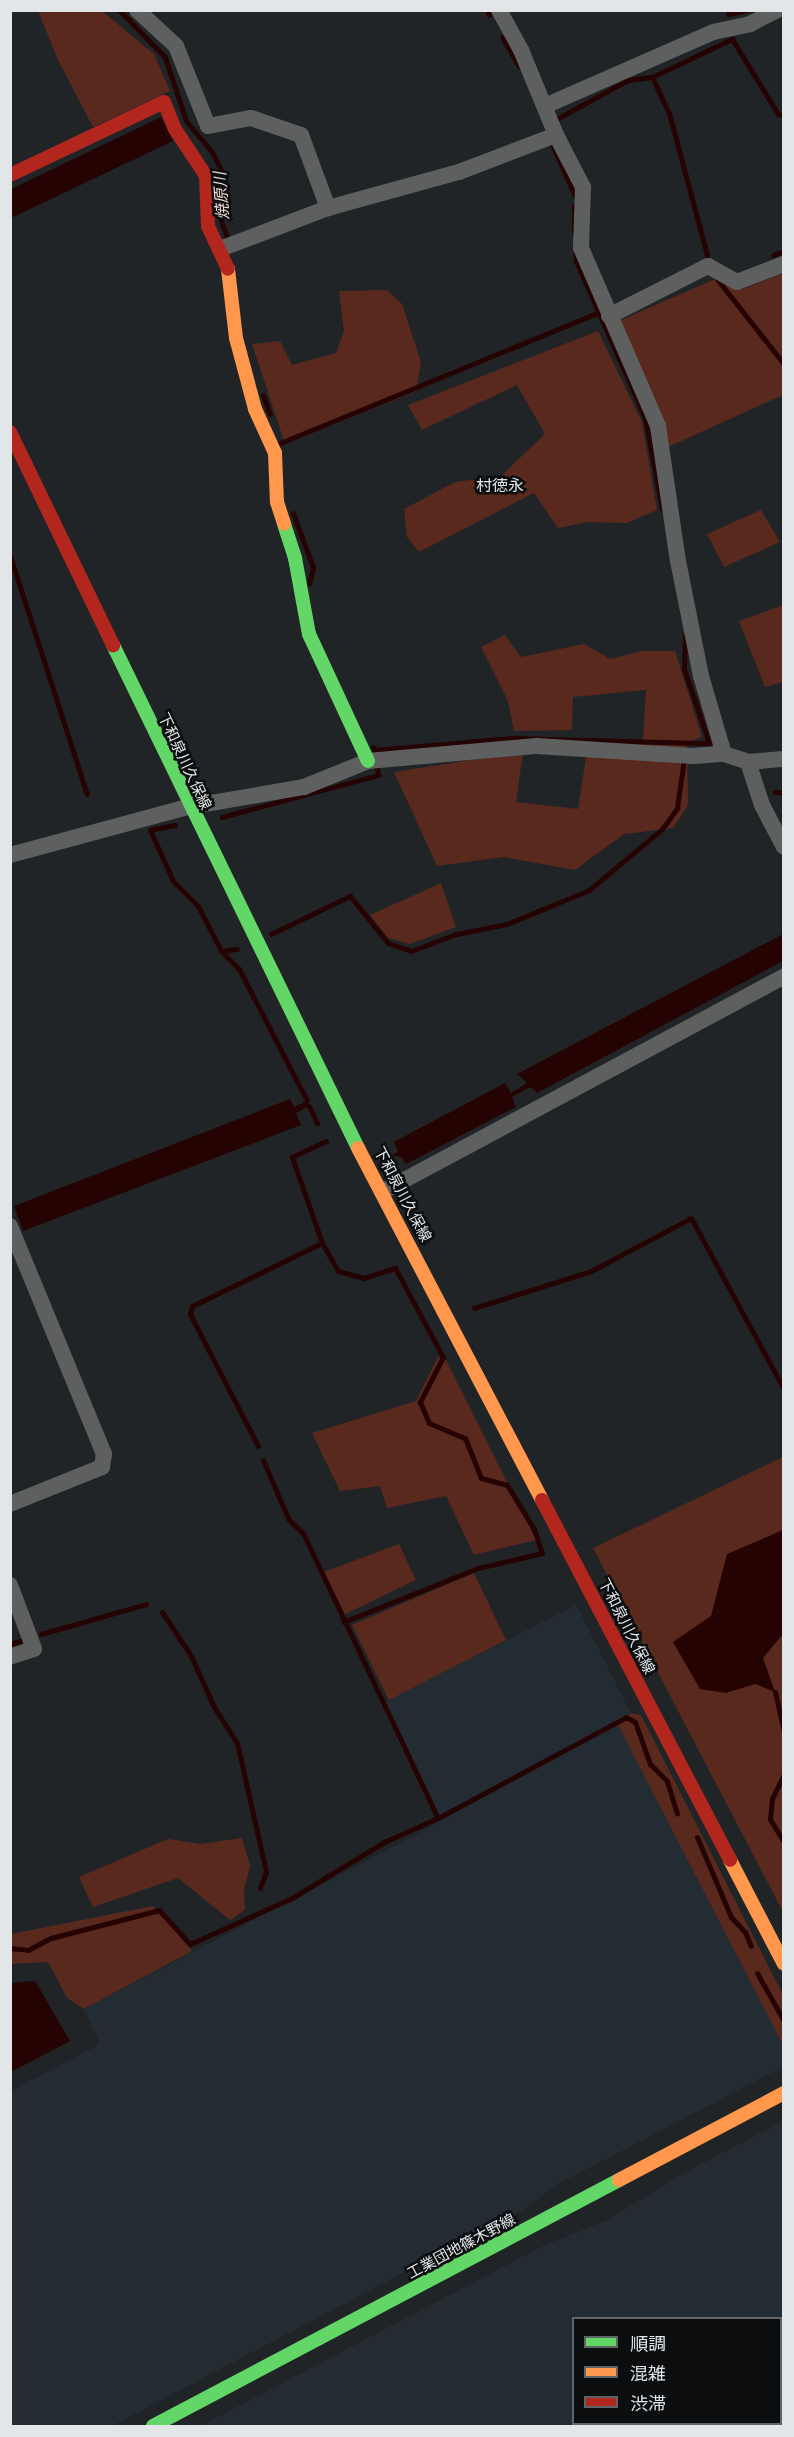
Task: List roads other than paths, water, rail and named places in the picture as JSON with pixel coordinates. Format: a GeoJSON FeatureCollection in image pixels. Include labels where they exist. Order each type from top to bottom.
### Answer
{"type":"FeatureCollection","features":[{"type":"Feature","properties":{"kind":"street"},"geometry":{"type":"LineString","coordinates":[[137,10],[176,46],[208,126],[251,118],[301,135],[328,208]]}},
{"type":"Feature","properties":{"kind":"street"},"geometry":{"type":"LineString","coordinates":[[499,10],[583,187],[581,248],[658,426],[678,561],[701,676],[724,754]]}},
{"type":"Feature","properties":{"kind":"street"},"geometry":{"type":"LineString","coordinates":[[220,249],[328,208],[541,144],[552,120],[713,32],[750,24],[777,10]]}},
{"type":"Feature","properties":{"kind":"street"},"geometry":{"type":"LineString","coordinates":[[10,175],[164,102],[173,123],[206,176],[208,226],[228,268],[236,338],[255,409],[275,453],[277,502],[295,558],[309,634],[376,761]]}},
{"type":"Feature","properties":{"kind":"street"},"geometry":{"type":"LineString","coordinates":[[609,316],[708,266],[736,282],[783,264]]}},
{"type":"Feature","properties":{"kind":"street","name":"下和泉川久保線"},"geometry":{"type":"LineString","coordinates":[[10,432],[188,807],[382,1192],[783,1964]]}},
{"type":"Feature","properties":{"kind":"street"},"geometry":{"type":"LineString","coordinates":[[10,855],[188,807],[304,787],[376,761],[537,746],[686,756],[724,754],[748,762],[783,759]]}},
{"type":"Feature","properties":{"kind":"street"},"geometry":{"type":"LineString","coordinates":[[748,762],[762,805],[783,847]]}},
{"type":"Feature","properties":{"kind":"street"},"geometry":{"type":"LineString","coordinates":[[382,1192],[783,976]]}},
{"type":"Feature","properties":{"kind":"street"},"geometry":{"type":"LineString","coordinates":[[10,1226],[104,1454],[102,1467],[10,1504]]}},
{"type":"Feature","properties":{"kind":"street"},"geometry":{"type":"LineString","coordinates":[[10,1585],[34,1649],[10,1657]]}},
{"type":"Feature","properties":{"kind":"street","name":"工業団地篠木野線"},"geometry":{"type":"LineString","coordinates":[[153,2427],[783,2093]]}},
{"type":"Feature","properties":{"kind":"waterway","name":"焼原川"},"geometry":{"type":"LineString","coordinates":[[119,10],[165,57],[186,121],[212,152],[222,172],[221,220],[229,243]]}},
{"type":"Feature","properties":{"kind":"waterway"},"geometry":{"type":"LineString","coordinates":[[487,10],[489,15]]}},
{"type":"Feature","properties":{"kind":"waterway"},"geometry":{"type":"LineString","coordinates":[[728,14],[747,10]]}},
{"type":"Feature","properties":{"kind":"waterway"},"geometry":{"type":"LineString","coordinates":[[502,37],[519,67]]}},
{"type":"Feature","properties":{"kind":"waterway"},"geometry":{"type":"LineString","coordinates":[[553,121],[628,80],[652,77],[732,39],[778,114],[784,115]]}},
{"type":"Feature","properties":{"kind":"waterway"},"geometry":{"type":"LineString","coordinates":[[652,77],[669,113],[707,255]]}},
{"type":"Feature","properties":{"kind":"waterway"},"geometry":{"type":"LineString","coordinates":[[551,142],[575,196]]}},
{"type":"Feature","properties":{"kind":"waterway"},"geometry":{"type":"LineString","coordinates":[[574,205],[574,232]]}},
{"type":"Feature","properties":{"kind":"waterway"},"geometry":{"type":"LineString","coordinates":[[575,250],[576,261],[645,418],[662,509]]}},
{"type":"Feature","properties":{"kind":"waterway"},"geometry":{"type":"LineString","coordinates":[[773,255],[784,251]]}},
{"type":"Feature","properties":{"kind":"waterway"},"geometry":{"type":"LineString","coordinates":[[717,279],[784,364]]}},
{"type":"Feature","properties":{"kind":"waterway"},"geometry":{"type":"LineString","coordinates":[[280,443],[599,312]]}},
{"type":"Feature","properties":{"kind":"waterway","name":"焼原川"},"geometry":{"type":"LineString","coordinates":[[263,395],[270,414]]}},
{"type":"Feature","properties":{"kind":"waterway"},"geometry":{"type":"LineString","coordinates":[[293,513],[313,567],[309,584]]}},
{"type":"Feature","properties":{"kind":"waterway"},"geometry":{"type":"LineString","coordinates":[[10,556],[87,794]]}},
{"type":"Feature","properties":{"kind":"waterway"},"geometry":{"type":"LineString","coordinates":[[373,747],[374,750],[513,738],[709,743],[684,669],[685,634]]}},
{"type":"Feature","properties":{"kind":"waterway"},"geometry":{"type":"LineString","coordinates":[[271,934],[350,896],[388,943],[411,951],[456,934],[507,924],[589,890],[662,829],[677,808],[684,759]]}},
{"type":"Feature","properties":{"kind":"waterway"},"geometry":{"type":"LineString","coordinates":[[222,817],[378,775],[376,762]]}},
{"type":"Feature","properties":{"kind":"waterway"},"geometry":{"type":"LineString","coordinates":[[775,792],[784,792]]}},
{"type":"Feature","properties":{"kind":"waterway"},"geometry":{"type":"LineString","coordinates":[[175,825],[150,830],[173,881],[198,906],[221,951],[239,969],[307,1101]]}},
{"type":"Feature","properties":{"kind":"waterway"},"geometry":{"type":"LineString","coordinates":[[221,951],[237,949]]}},
{"type":"Feature","properties":{"kind":"waterway"},"geometry":{"type":"LineString","coordinates":[[309,1106],[317,1123]]}},
{"type":"Feature","properties":{"kind":"waterway"},"geometry":{"type":"LineString","coordinates":[[326,1141],[292,1157],[322,1243],[338,1271],[364,1278],[395,1268],[443,1357],[420,1402],[429,1423],[465,1438],[481,1478],[507,1485],[534,1529],[542,1553],[478,1568],[343,1622]]}},
{"type":"Feature","properties":{"kind":"waterway"},"geometry":{"type":"LineString","coordinates":[[474,1308],[591,1271],[691,1218],[784,1389]]}},
{"type":"Feature","properties":{"kind":"waterway"},"geometry":{"type":"LineString","coordinates":[[258,1446],[190,1314],[192,1306],[322,1243]]}},
{"type":"Feature","properties":{"kind":"waterway"},"geometry":{"type":"LineString","coordinates":[[263,1460],[289,1520],[303,1533],[438,1818]]}},
{"type":"Feature","properties":{"kind":"waterway"},"geometry":{"type":"LineString","coordinates":[[41,1634],[146,1604]]}},
{"type":"Feature","properties":{"kind":"waterway"},"geometry":{"type":"LineString","coordinates":[[162,1612],[191,1656],[214,1707],[237,1743],[266,1872],[260,1888]]}},
{"type":"Feature","properties":{"kind":"waterway"},"geometry":{"type":"LineString","coordinates":[[10,1644],[23,1640]]}},
{"type":"Feature","properties":{"kind":"waterway"},"geometry":{"type":"LineString","coordinates":[[775,1692],[784,1732]]}},
{"type":"Feature","properties":{"kind":"waterway"},"geometry":{"type":"LineString","coordinates":[[10,1948],[28,1950],[51,1938],[159,1910],[190,1944],[292,1898],[384,1842],[438,1818],[626,1717],[635,1722],[650,1764],[667,1781],[677,1813]]}},
{"type":"Feature","properties":{"kind":"waterway"},"geometry":{"type":"LineString","coordinates":[[784,1774],[772,1799],[770,1819],[784,1842]]}},
{"type":"Feature","properties":{"kind":"waterway"},"geometry":{"type":"LineString","coordinates":[[697,1837],[731,1917],[745,1932],[751,1946]]}},
{"type":"Feature","properties":{"kind":"waterway"},"geometry":{"type":"LineString","coordinates":[[757,1973],[784,2021]]}},
{"type":"Feature","properties":{"kind":"district","name":"村徳永"},"geometry":{"type":"Point","coordinates":[500,485]}}]}
